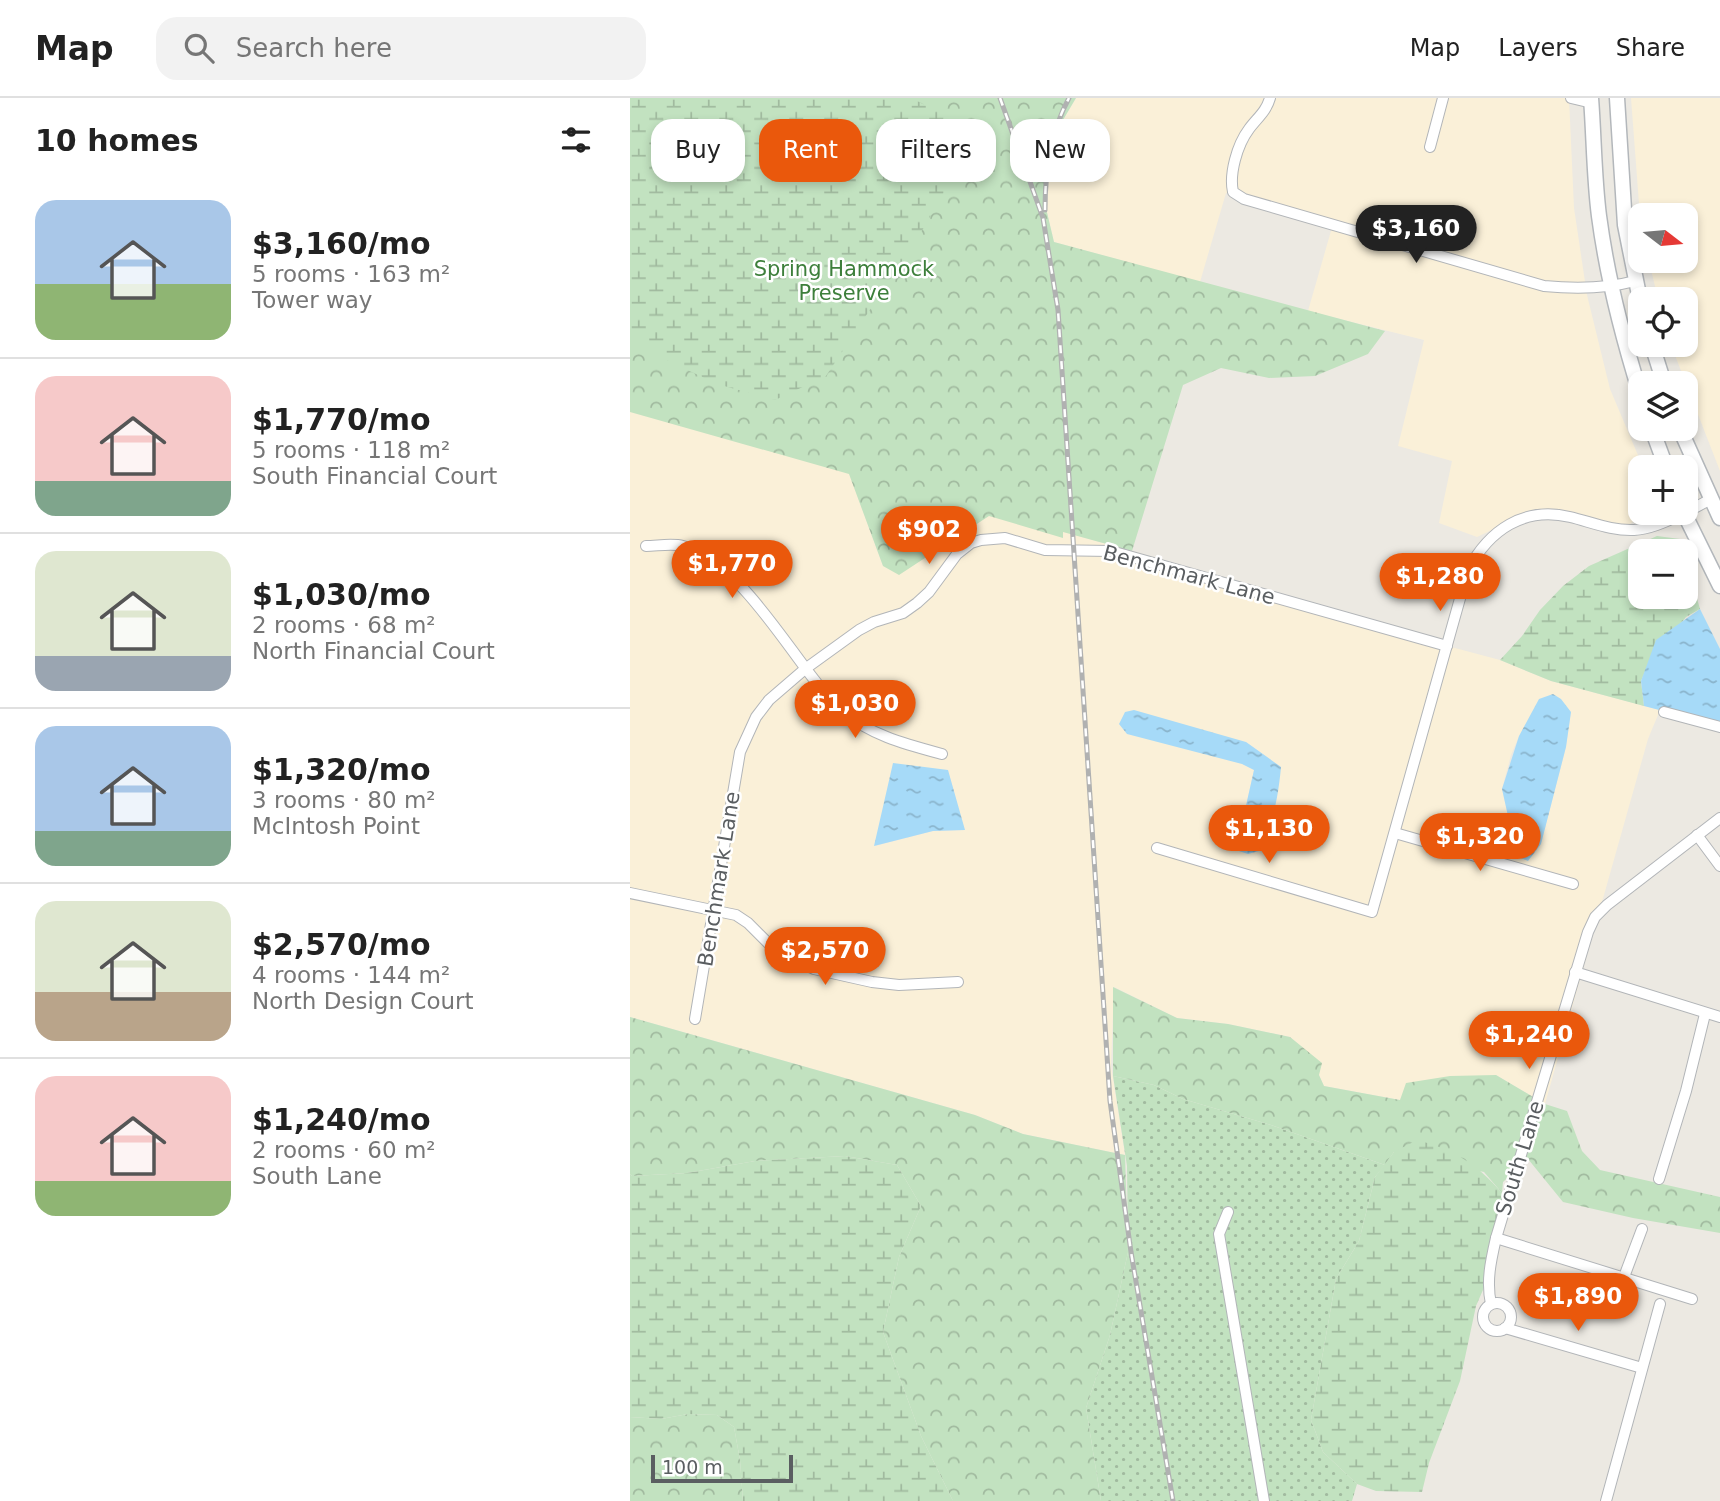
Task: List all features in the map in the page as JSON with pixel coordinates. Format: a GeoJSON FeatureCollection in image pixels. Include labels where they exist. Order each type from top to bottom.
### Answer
{"type":"FeatureCollection","features":[{"type":"Feature","properties":{"kind":"main road"},"geometry":{"type":"LineString","coordinates":[[1617,98],[1621,180],[1637,287]]}},
{"type":"Feature","properties":{"kind":"main road"},"geometry":{"type":"LineString","coordinates":[[1591,101],[1607,109],[1612,117],[1616,161],[1621,180]]}},
{"type":"Feature","properties":{"kind":"main road"},"geometry":{"type":"LineString","coordinates":[[1591,101],[1599,214],[1611,288],[1633,371]]}},
{"type":"Feature","properties":{"kind":"main road"},"geometry":{"type":"LineString","coordinates":[[1685,441],[1720,518]]}},
{"type":"Feature","properties":{"kind":"main road"},"geometry":{"type":"LineString","coordinates":[[1690,525],[1720,586]]}},
{"type":"Feature","properties":{"kind":"street"},"geometry":{"type":"LineString","coordinates":[[1270,98],[1267,108],[1242,141],[1230,179],[1233,192],[1244,199],[1544,286],[1570,289],[1611,288],[1635,281]]}},
{"type":"Feature","properties":{"kind":"street"},"geometry":{"type":"LineString","coordinates":[[1430,147],[1443,98]]}},
{"type":"Feature","properties":{"kind":"street"},"geometry":{"type":"LineString","coordinates":[[1571,98],[1591,101]]}},
{"type":"Feature","properties":{"kind":"street"},"geometry":{"type":"LineString","coordinates":[[1698,506],[1711,499]]}},
{"type":"Feature","properties":{"kind":"street"},"geometry":{"type":"LineString","coordinates":[[1157,848],[1372,912],[1468,570],[1480,548],[1492,536],[1530,516],[1568,516],[1615,529],[1634,530],[1656,525]]}},
{"type":"Feature","properties":{"kind":"street","name":"Benchmark Lane"},"geometry":{"type":"LineString","coordinates":[[695,1019],[740,752],[756,717],[769,700],[805,669],[859,630],[903,612],[917,603],[929,592],[957,554],[971,543],[1005,538],[1045,550],[1111,551],[1447,646]]}},
{"type":"Feature","properties":{"kind":"street"},"geometry":{"type":"LineString","coordinates":[[646,546],[681,545],[715,563],[756,604],[837,708],[867,729],[887,738],[942,754]]}},
{"type":"Feature","properties":{"kind":"street"},"geometry":{"type":"LineString","coordinates":[[1664,712],[1720,727]]}},
{"type":"Feature","properties":{"kind":"street"},"geometry":{"type":"LineString","coordinates":[[1720,818],[1697,835],[1720,866]]}},
{"type":"Feature","properties":{"kind":"street"},"geometry":{"type":"LineString","coordinates":[[1395,833],[1573,884]]}},
{"type":"Feature","properties":{"kind":"street","name":"South Lane"},"geometry":{"type":"LineString","coordinates":[[1491,1304],[1489,1272],[1496,1238],[1587,932],[1595,917],[1607,905],[1697,835]]}},
{"type":"Feature","properties":{"kind":"street"},"geometry":{"type":"LineString","coordinates":[[630,894],[736,915],[748,923],[778,953],[814,969],[899,985],[958,982]]}},
{"type":"Feature","properties":{"kind":"street"},"geometry":{"type":"LineString","coordinates":[[1575,972],[1720,1017]]}},
{"type":"Feature","properties":{"kind":"street"},"geometry":{"type":"LineString","coordinates":[[1659,1180],[1686,1091],[1705,1014]]}},
{"type":"Feature","properties":{"kind":"street"},"geometry":{"type":"LineString","coordinates":[[1228,1212],[1219,1234],[1264,1501]]}},
{"type":"Feature","properties":{"kind":"street"},"geometry":{"type":"LineString","coordinates":[[1624,1277],[1642,1229]]}},
{"type":"Feature","properties":{"kind":"street"},"geometry":{"type":"LineString","coordinates":[[1496,1238],[1692,1299]]}},
{"type":"Feature","properties":{"kind":"street"},"geometry":{"type":"LineString","coordinates":[[1505,1328],[1510,1320],[1508,1308],[1500,1303],[1491,1304],[1483,1315],[1485,1324],[1492,1330],[1505,1328],[1642,1368]]}},
{"type":"Feature","properties":{"kind":"street"},"geometry":{"type":"LineString","coordinates":[[1606,1501],[1660,1304]]}},
{"type":"Feature","properties":{"kind":"shaded area"},"geometry":{"type":"Polygon","coordinates":[[[1076,98],[1569,98],[1574,208],[1587,295],[1610,389],[1628,432],[1628,441],[1632,441],[1638,455],[1628,455],[1628,525],[1627,526],[1571,516],[1521,516],[1477,537],[1439,523],[1452,461],[1398,446],[1424,340],[1308,311],[1333,224],[1226,193],[1200,282],[1054,242],[1045,204],[1048,182],[1110,182],[1110,119],[1064,119],[1076,98]]]}},
{"type":"Feature","properties":{"kind":"shaded area"},"geometry":{"type":"Polygon","coordinates":[[[1631,98],[1720,98],[1720,471],[1698,414],[1698,371],[1681,371],[1676,357],[1698,357],[1698,287],[1655,287],[1652,273],[1698,273],[1698,203],[1639,203],[1631,98]]]}},
{"type":"Feature","properties":{"kind":"shaded area"},"geometry":{"type":"Polygon","coordinates":[[[630,405],[848,470],[883,566],[994,512],[1500,660],[1551,681],[1660,710],[1648,739],[1545,1104],[1496,1075],[1406,1087],[1400,1100],[1324,1086],[1319,1075],[1319,1062],[1290,1037],[1228,1024],[1177,1018],[1114,987],[1111,1066],[1125,1155],[1023,1134],[975,1115],[630,1017],[630,405]],[[1571,712],[1519,736],[1511,755],[1502,789],[1508,816],[1505,851],[1528,860],[1541,843],[1566,747],[1571,712]],[[1246,742],[1243,764],[1254,770],[1236,850],[1248,854],[1281,767],[1246,742]],[[948,771],[875,846],[933,831],[964,830],[948,771]]]}},
{"type":"Feature","properties":{"kind":"green space","name":"Spring Hammock Preserve"},"geometry":{"type":"Polygon","coordinates":[[[630,98],[1076,98],[1064,119],[1010,119],[1010,182],[1048,182],[1045,204],[1054,242],[1385,331],[1368,354],[1315,376],[1269,378],[1221,368],[1183,385],[1132,551],[1063,532],[1063,538],[989,516],[899,575],[883,566],[849,474],[630,412],[630,98]]]}},
{"type":"Feature","properties":{"kind":"green space"},"geometry":{"type":"Polygon","coordinates":[[[630,98],[911,98],[953,119],[876,119],[876,182],[950,182],[920,234],[826,376],[775,400],[717,384],[660,357],[630,337],[630,98]]]}},
{"type":"Feature","properties":{"kind":"green space"},"geometry":{"type":"Polygon","coordinates":[[[1657,536],[1680,539],[1650,539],[1657,536]]]}},
{"type":"Feature","properties":{"kind":"green space"},"geometry":{"type":"Polygon","coordinates":[[[1628,549],[1628,609],[1698,609],[1698,602],[1700,609],[1686,617],[1647,667],[1641,681],[1644,706],[1551,681],[1500,660],[1522,636],[1540,610],[1563,586],[1589,566],[1628,549]]]}},
{"type":"Feature","properties":{"kind":"green space"},"geometry":{"type":"Polygon","coordinates":[[[1113,987],[1177,1018],[1228,1024],[1290,1037],[1322,1063],[1319,1075],[1324,1086],[1400,1100],[1406,1083],[1450,1076],[1496,1075],[1545,1104],[1567,1111],[1582,1151],[1600,1170],[1720,1197],[1720,1233],[1633,1218],[1563,1202],[1528,1159],[1503,1182],[1502,1193],[1484,1172],[1394,1152],[1385,1165],[1271,1125],[1183,1099],[1154,1085],[1113,1076],[1113,987]]]}},
{"type":"Feature","properties":{"kind":"green space"},"geometry":{"type":"Polygon","coordinates":[[[630,1017],[975,1115],[1023,1134],[1125,1155],[1128,1252],[1110,1335],[1086,1408],[1101,1501],[953,1501],[921,1436],[883,1332],[899,1257],[921,1206],[897,1165],[845,1156],[755,1161],[687,1173],[630,1174],[630,1017]]]}},
{"type":"Feature","properties":{"kind":"green space"},"geometry":{"type":"Polygon","coordinates":[[[1113,1076],[1154,1085],[1183,1099],[1271,1125],[1385,1165],[1375,1177],[1359,1241],[1336,1279],[1311,1420],[1323,1452],[1357,1484],[1352,1501],[1101,1501],[1086,1408],[1110,1335],[1128,1252],[1127,1166],[1113,1076]]]}},
{"type":"Feature","properties":{"kind":"green space"},"geometry":{"type":"Polygon","coordinates":[[[1417,1140],[1443,1148],[1464,1159],[1484,1174],[1502,1193],[1501,1235],[1496,1260],[1476,1306],[1460,1381],[1429,1463],[1422,1492],[1376,1491],[1357,1484],[1323,1452],[1311,1420],[1336,1279],[1359,1241],[1375,1177],[1394,1152],[1417,1140]]]}},
{"type":"Feature","properties":{"kind":"green space"},"geometry":{"type":"Polygon","coordinates":[[[845,1156],[897,1165],[921,1206],[899,1257],[883,1332],[921,1436],[953,1501],[743,1501],[734,1427],[717,1415],[688,1414],[661,1419],[630,1417],[630,1174],[687,1173],[755,1161],[845,1156]]]}},
{"type":"Feature","properties":{"kind":"green space"},"geometry":{"type":"Polygon","coordinates":[[[688,1414],[717,1415],[734,1427],[743,1501],[630,1501],[630,1417],[661,1419],[688,1414]]]}},
{"type":"Feature","properties":{"kind":"water"},"geometry":{"type":"Polygon","coordinates":[[[1700,609],[1720,649],[1720,726],[1644,706],[1641,681],[1656,640],[1700,609]]]}},
{"type":"Feature","properties":{"kind":"water"},"geometry":{"type":"Polygon","coordinates":[[[1553,694],[1561,699],[1571,712],[1566,747],[1541,844],[1528,861],[1505,851],[1508,816],[1502,789],[1519,736],[1539,699],[1553,694]]]}},
{"type":"Feature","properties":{"kind":"water"},"geometry":{"type":"Polygon","coordinates":[[[1134,710],[1246,742],[1281,767],[1274,810],[1259,851],[1248,854],[1236,850],[1254,770],[1242,764],[1127,734],[1119,724],[1125,712],[1134,710]]]}},
{"type":"Feature","properties":{"kind":"water"},"geometry":{"type":"Polygon","coordinates":[[[893,763],[948,770],[965,830],[933,831],[874,846],[893,763]]]}},
{"type":"Feature","properties":{"kind":"railway"},"geometry":{"type":"LineString","coordinates":[[1000,98],[1043,218],[1058,310],[1110,1101],[1131,1252],[1173,1501]]}},
{"type":"Feature","properties":{"kind":"railway"},"geometry":{"type":"LineString","coordinates":[[1045,210],[1050,152],[1057,125],[1069,98]]}}]}
